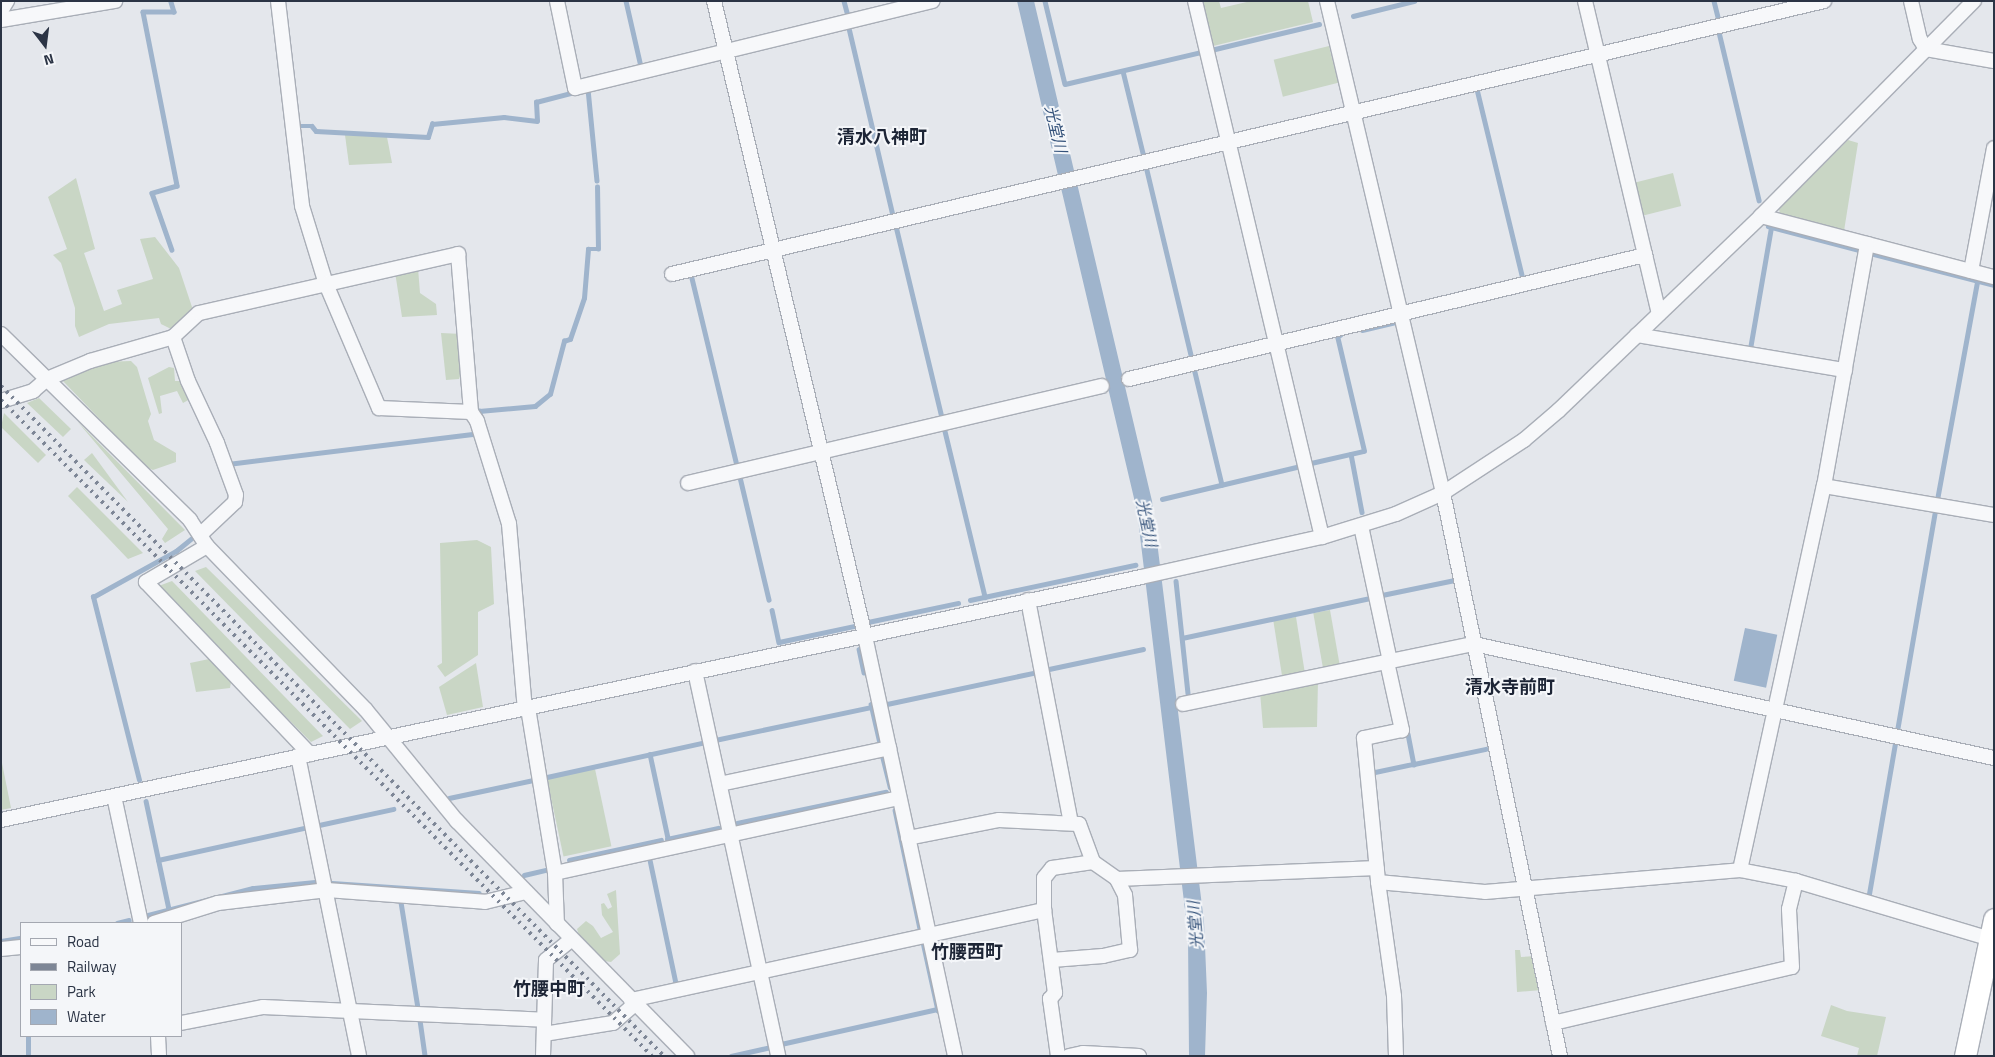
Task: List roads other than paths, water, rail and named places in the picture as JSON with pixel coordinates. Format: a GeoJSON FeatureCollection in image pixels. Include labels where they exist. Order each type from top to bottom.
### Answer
{"type":"FeatureCollection","features":[{"type":"Feature","properties":{"kind":"highway"},"geometry":{"type":"LineString","coordinates":[[1965,1056],[1993,932]]}},
{"type":"Feature","properties":{"kind":"street"},"geometry":{"type":"LineString","coordinates":[[1,10],[7,1]]}},
{"type":"Feature","properties":{"kind":"street"},"geometry":{"type":"LineString","coordinates":[[1,20],[116,1]]}},
{"type":"Feature","properties":{"kind":"street"},"geometry":{"type":"LineString","coordinates":[[278,1],[302,206],[326,284],[379,408],[471,412]]}},
{"type":"Feature","properties":{"kind":"street"},"geometry":{"type":"LineString","coordinates":[[557,1],[575,88],[933,1]]}},
{"type":"Feature","properties":{"kind":"street"},"geometry":{"type":"LineString","coordinates":[[714,1],[865,636],[955,1056]]}},
{"type":"Feature","properties":{"kind":"street"},"geometry":{"type":"LineString","coordinates":[[1195,1],[1322,537]]}},
{"type":"Feature","properties":{"kind":"street"},"geometry":{"type":"LineString","coordinates":[[1327,1],[1443,493],[1524,887],[1537,934],[1560,1056]]}},
{"type":"Feature","properties":{"kind":"street"},"geometry":{"type":"LineString","coordinates":[[1585,1],[1659,313]]}},
{"type":"Feature","properties":{"kind":"street"},"geometry":{"type":"LineString","coordinates":[[672,274],[1824,1]]}},
{"type":"Feature","properties":{"kind":"street"},"geometry":{"type":"LineString","coordinates":[[1911,1],[1920,39],[1926,49],[1994,62]]}},
{"type":"Feature","properties":{"kind":"street"},"geometry":{"type":"LineString","coordinates":[[1,820],[1322,537],[1361,526],[1443,493],[1524,440],[1761,216],[1974,1]]}},
{"type":"Feature","properties":{"kind":"street"},"geometry":{"type":"LineString","coordinates":[[1971,271],[1994,148]]}},
{"type":"Feature","properties":{"kind":"street"},"geometry":{"type":"LineString","coordinates":[[1761,216],[1994,277]]}},
{"type":"Feature","properties":{"kind":"street"},"geometry":{"type":"LineString","coordinates":[[1740,870],[1824,486],[1867,244]]}},
{"type":"Feature","properties":{"kind":"street"},"geometry":{"type":"LineString","coordinates":[[1,401],[33,391],[47,379],[90,361],[173,337],[199,313],[458,254],[471,412],[477,421],[508,524],[526,708],[555,873],[557,924]]}},
{"type":"Feature","properties":{"kind":"street"},"geometry":{"type":"LineString","coordinates":[[1129,379],[1645,255]]}},
{"type":"Feature","properties":{"kind":"street"},"geometry":{"type":"LineString","coordinates":[[1,334],[190,520],[204,541],[389,738],[437,800],[687,1056]]}},
{"type":"Feature","properties":{"kind":"street"},"geometry":{"type":"LineString","coordinates":[[1637,335],[1845,370]]}},
{"type":"Feature","properties":{"kind":"street"},"geometry":{"type":"LineString","coordinates":[[173,337],[188,381],[236,496],[235,502],[204,541],[146,582],[304,755],[326,890],[352,1013],[359,1056]]}},
{"type":"Feature","properties":{"kind":"street"},"geometry":{"type":"LineString","coordinates":[[688,483],[1102,386]]}},
{"type":"Feature","properties":{"kind":"street"},"geometry":{"type":"LineString","coordinates":[[1824,486],[1994,515]]}},
{"type":"Feature","properties":{"kind":"street"},"geometry":{"type":"LineString","coordinates":[[1361,526],[1402,730],[1364,738],[1377,875],[1394,996],[1396,1056]]}},
{"type":"Feature","properties":{"kind":"street"},"geometry":{"type":"LineString","coordinates":[[1028,600],[1072,824]]}},
{"type":"Feature","properties":{"kind":"street"},"geometry":{"type":"LineString","coordinates":[[1184,704],[1474,644],[1994,758]]}},
{"type":"Feature","properties":{"kind":"street"},"geometry":{"type":"LineString","coordinates":[[694,671],[778,1056]]}},
{"type":"Feature","properties":{"kind":"street"},"geometry":{"type":"LineString","coordinates":[[720,784],[889,748]]}},
{"type":"Feature","properties":{"kind":"street"},"geometry":{"type":"LineString","coordinates":[[114,796],[141,922]]}},
{"type":"Feature","properties":{"kind":"street"},"geometry":{"type":"LineString","coordinates":[[555,873],[899,798]]}},
{"type":"Feature","properties":{"kind":"street"},"geometry":{"type":"LineString","coordinates":[[908,838],[998,820],[1079,824],[1093,862],[1117,879],[1125,895],[1130,950],[1103,956],[1052,960]]}},
{"type":"Feature","properties":{"kind":"street"},"geometry":{"type":"LineString","coordinates":[[1058,1056],[1050,999],[1055,992],[1044,910],[1044,878],[1052,868],[1093,862]]}},
{"type":"Feature","properties":{"kind":"street"},"geometry":{"type":"LineString","coordinates":[[1117,879],[1202,874],[1377,875],[1485,892],[1524,887],[1740,870],[1796,880],[1993,932]]}},
{"type":"Feature","properties":{"kind":"street"},"geometry":{"type":"LineString","coordinates":[[1553,1022],[1792,967],[1789,909],[1796,880]]}},
{"type":"Feature","properties":{"kind":"street"},"geometry":{"type":"LineString","coordinates":[[157,922],[218,903],[326,890],[485,902],[526,892]]}},
{"type":"Feature","properties":{"kind":"street"},"geometry":{"type":"LineString","coordinates":[[182,1023],[263,1008],[544,1027],[612,1023],[633,1002],[760,970],[1044,910]]}},
{"type":"Feature","properties":{"kind":"street"},"geometry":{"type":"LineString","coordinates":[[543,1056],[546,960],[572,939]]}},
{"type":"Feature","properties":{"kind":"street"},"geometry":{"type":"LineString","coordinates":[[1,949],[20,947]]}},
{"type":"Feature","properties":{"kind":"street"},"geometry":{"type":"LineString","coordinates":[[158,1037],[159,1056]]}},
{"type":"Feature","properties":{"kind":"street"},"geometry":{"type":"LineString","coordinates":[[1069,1056],[1084,1054],[1139,1056]]}},
{"type":"Feature","properties":{"kind":"water","name":"光堂川"},"geometry":{"type":"Polygon","coordinates":[[[1017,1],[1034,1],[1152,501],[1204,922],[1207,993],[1205,1056],[1189,1056],[1188,935],[1137,511],[1017,1]]]}},
{"type":"Feature","properties":{"kind":"water"},"geometry":{"type":"Polygon","coordinates":[[[1745,628],[1777,635],[1766,688],[1734,681],[1745,628]]]}},
{"type":"Feature","properties":{"kind":"waterway"},"geometry":{"type":"LineString","coordinates":[[626,1],[640,62]]}},
{"type":"Feature","properties":{"kind":"waterway"},"geometry":{"type":"LineString","coordinates":[[844,1],[848,16]]}},
{"type":"Feature","properties":{"kind":"waterway"},"geometry":{"type":"LineString","coordinates":[[1045,1],[1065,84],[1201,52]]}},
{"type":"Feature","properties":{"kind":"waterway"},"geometry":{"type":"LineString","coordinates":[[1353,16],[1414,1]]}},
{"type":"Feature","properties":{"kind":"waterway"},"geometry":{"type":"LineString","coordinates":[[1714,1],[1719,21]]}},
{"type":"Feature","properties":{"kind":"waterway"},"geometry":{"type":"LineString","coordinates":[[171,2],[174,12],[143,12],[177,186],[152,193],[172,250]]}},
{"type":"Feature","properties":{"kind":"waterway"},"geometry":{"type":"LineString","coordinates":[[1211,50],[1319,24]]}},
{"type":"Feature","properties":{"kind":"waterway"},"geometry":{"type":"LineString","coordinates":[[849,28],[893,216]]}},
{"type":"Feature","properties":{"kind":"waterway"},"geometry":{"type":"LineString","coordinates":[[1719,32],[1759,200]]}},
{"type":"Feature","properties":{"kind":"waterway"},"geometry":{"type":"LineString","coordinates":[[1123,71],[1144,157]]}},
{"type":"Feature","properties":{"kind":"waterway"},"geometry":{"type":"LineString","coordinates":[[588,89],[597,181]]}},
{"type":"Feature","properties":{"kind":"waterway"},"geometry":{"type":"LineString","coordinates":[[1477,89],[1523,279]]}},
{"type":"Feature","properties":{"kind":"waterway"},"geometry":{"type":"LineString","coordinates":[[298,126],[312,126],[316,131],[428,137],[432,124],[504,117],[537,121],[536,102],[575,92]]}},
{"type":"Feature","properties":{"kind":"waterway"},"geometry":{"type":"LineString","coordinates":[[1146,166],[1192,359]]}},
{"type":"Feature","properties":{"kind":"waterway"},"geometry":{"type":"LineString","coordinates":[[480,415],[479,411],[535,406],[550,394],[564,341],[570,339],[584,298],[588,249],[598,249],[597,187]]}},
{"type":"Feature","properties":{"kind":"waterway"},"geometry":{"type":"LineString","coordinates":[[896,226],[942,417]]}},
{"type":"Feature","properties":{"kind":"waterway"},"geometry":{"type":"LineString","coordinates":[[1768,226],[1859,250]]}},
{"type":"Feature","properties":{"kind":"waterway"},"geometry":{"type":"LineString","coordinates":[[1750,349],[1771,227]]}},
{"type":"Feature","properties":{"kind":"waterway"},"geometry":{"type":"LineString","coordinates":[[1874,254],[1994,285]]}},
{"type":"Feature","properties":{"kind":"waterway"},"geometry":{"type":"LineString","coordinates":[[694,274],[691,274],[737,465]]}},
{"type":"Feature","properties":{"kind":"waterway"},"geometry":{"type":"LineString","coordinates":[[1937,500],[1977,281]]}},
{"type":"Feature","properties":{"kind":"waterway"},"geometry":{"type":"LineString","coordinates":[[1362,330],[1393,323]]}},
{"type":"Feature","properties":{"kind":"waterway"},"geometry":{"type":"LineString","coordinates":[[1311,463],[1364,451],[1337,336],[1340,335]]}},
{"type":"Feature","properties":{"kind":"waterway"},"geometry":{"type":"LineString","coordinates":[[1194,368],[1222,485]]}},
{"type":"Feature","properties":{"kind":"waterway"},"geometry":{"type":"LineString","coordinates":[[944,427],[985,597]]}},
{"type":"Feature","properties":{"kind":"waterway"},"geometry":{"type":"LineString","coordinates":[[228,464],[474,434],[474,430]]}},
{"type":"Feature","properties":{"kind":"waterway"},"geometry":{"type":"LineString","coordinates":[[1351,454],[1362,512]]}},
{"type":"Feature","properties":{"kind":"waterway"},"geometry":{"type":"LineString","coordinates":[[1162,499],[1301,466]]}},
{"type":"Feature","properties":{"kind":"waterway"},"geometry":{"type":"LineString","coordinates":[[740,477],[769,600]]}},
{"type":"Feature","properties":{"kind":"waterway"},"geometry":{"type":"LineString","coordinates":[[1897,731],[1935,510]]}},
{"type":"Feature","properties":{"kind":"waterway"},"geometry":{"type":"LineString","coordinates":[[139,780],[93,597],[176,551],[191,539]]}},
{"type":"Feature","properties":{"kind":"waterway"},"geometry":{"type":"LineString","coordinates":[[970,600],[1135,565]]}},
{"type":"Feature","properties":{"kind":"waterway"},"geometry":{"type":"LineString","coordinates":[[1382,595],[1455,580]]}},
{"type":"Feature","properties":{"kind":"waterway"},"geometry":{"type":"LineString","coordinates":[[1176,581],[1188,693]]}},
{"type":"Feature","properties":{"kind":"waterway"},"geometry":{"type":"LineString","coordinates":[[1182,638],[1370,598]]}},
{"type":"Feature","properties":{"kind":"waterway"},"geometry":{"type":"LineString","coordinates":[[868,622],[958,603]]}},
{"type":"Feature","properties":{"kind":"waterway"},"geometry":{"type":"LineString","coordinates":[[772,610],[779,642],[854,626]]}},
{"type":"Feature","properties":{"kind":"waterway"},"geometry":{"type":"LineString","coordinates":[[859,649],[864,672]]}},
{"type":"Feature","properties":{"kind":"waterway"},"geometry":{"type":"LineString","coordinates":[[1049,669],[1143,649]]}},
{"type":"Feature","properties":{"kind":"waterway"},"geometry":{"type":"LineString","coordinates":[[887,704],[1037,672]]}},
{"type":"Feature","properties":{"kind":"waterway"},"geometry":{"type":"LineString","coordinates":[[871,704],[879,740]]}},
{"type":"Feature","properties":{"kind":"waterway"},"geometry":{"type":"LineString","coordinates":[[715,740],[872,707]]}},
{"type":"Feature","properties":{"kind":"waterway"},"geometry":{"type":"LineString","coordinates":[[1408,734],[1414,764],[1485,749]]}},
{"type":"Feature","properties":{"kind":"waterway"},"geometry":{"type":"LineString","coordinates":[[547,777],[706,742]]}},
{"type":"Feature","properties":{"kind":"waterway"},"geometry":{"type":"LineString","coordinates":[[1869,894],[1895,743]]}},
{"type":"Feature","properties":{"kind":"waterway"},"geometry":{"type":"LineString","coordinates":[[650,754],[668,838]]}},
{"type":"Feature","properties":{"kind":"waterway"},"geometry":{"type":"LineString","coordinates":[[883,758],[890,787]]}},
{"type":"Feature","properties":{"kind":"waterway"},"geometry":{"type":"LineString","coordinates":[[1375,772],[1414,764]]}},
{"type":"Feature","properties":{"kind":"waterway"},"geometry":{"type":"LineString","coordinates":[[449,798],[534,780]]}},
{"type":"Feature","properties":{"kind":"waterway"},"geometry":{"type":"LineString","coordinates":[[737,823],[886,792]]}},
{"type":"Feature","properties":{"kind":"waterway"},"geometry":{"type":"LineString","coordinates":[[146,801],[169,909]]}},
{"type":"Feature","properties":{"kind":"waterway"},"geometry":{"type":"LineString","coordinates":[[319,825],[393,809]]}},
{"type":"Feature","properties":{"kind":"waterway"},"geometry":{"type":"LineString","coordinates":[[895,810],[920,929]]}},
{"type":"Feature","properties":{"kind":"waterway"},"geometry":{"type":"LineString","coordinates":[[158,860],[308,827]]}},
{"type":"Feature","properties":{"kind":"waterway"},"geometry":{"type":"LineString","coordinates":[[667,839],[718,828]]}},
{"type":"Feature","properties":{"kind":"waterway"},"geometry":{"type":"LineString","coordinates":[[569,860],[661,840]]}},
{"type":"Feature","properties":{"kind":"waterway"},"geometry":{"type":"LineString","coordinates":[[650,860],[676,983]]}},
{"type":"Feature","properties":{"kind":"waterway"},"geometry":{"type":"LineString","coordinates":[[524,875],[545,870]]}},
{"type":"Feature","properties":{"kind":"waterway"},"geometry":{"type":"LineString","coordinates":[[148,915],[253,888],[315,882]]}},
{"type":"Feature","properties":{"kind":"waterway"},"geometry":{"type":"LineString","coordinates":[[332,883],[479,893]]}},
{"type":"Feature","properties":{"kind":"waterway"},"geometry":{"type":"LineString","coordinates":[[401,902],[418,1008]]}},
{"type":"Feature","properties":{"kind":"waterway"},"geometry":{"type":"LineString","coordinates":[[121,922],[129,920]]}},
{"type":"Feature","properties":{"kind":"waterway"},"geometry":{"type":"LineString","coordinates":[[1,941],[20,938]]}},
{"type":"Feature","properties":{"kind":"waterway"},"geometry":{"type":"LineString","coordinates":[[923,942],[938,1010]]}},
{"type":"Feature","properties":{"kind":"waterway"},"geometry":{"type":"LineString","coordinates":[[781,1044],[938,1009]]}},
{"type":"Feature","properties":{"kind":"waterway"},"geometry":{"type":"LineString","coordinates":[[420,1020],[425,1056]]}},
{"type":"Feature","properties":{"kind":"waterway"},"geometry":{"type":"LineString","coordinates":[[28,1037],[28,1056]]}},
{"type":"Feature","properties":{"kind":"waterway"},"geometry":{"type":"LineString","coordinates":[[731,1056],[771,1047]]}},
{"type":"Feature","properties":{"kind":"railway"},"geometry":{"type":"LineString","coordinates":[[1,386],[664,1056]]}},
{"type":"Feature","properties":{"kind":"railway"},"geometry":{"type":"LineString","coordinates":[[1,400],[652,1056]]}},
{"type":"Feature","properties":{"kind":"district","name":"清水八神町"},"geometry":{"type":"Point","coordinates":[882,137]}},
{"type":"Feature","properties":{"kind":"district","name":"清水寺前町"},"geometry":{"type":"Point","coordinates":[1510,687]}},
{"type":"Feature","properties":{"kind":"district","name":"竹腰西町"},"geometry":{"type":"Point","coordinates":[967,952]}},
{"type":"Feature","properties":{"kind":"district","name":"竹腰中町"},"geometry":{"type":"Point","coordinates":[549,989]}}]}
